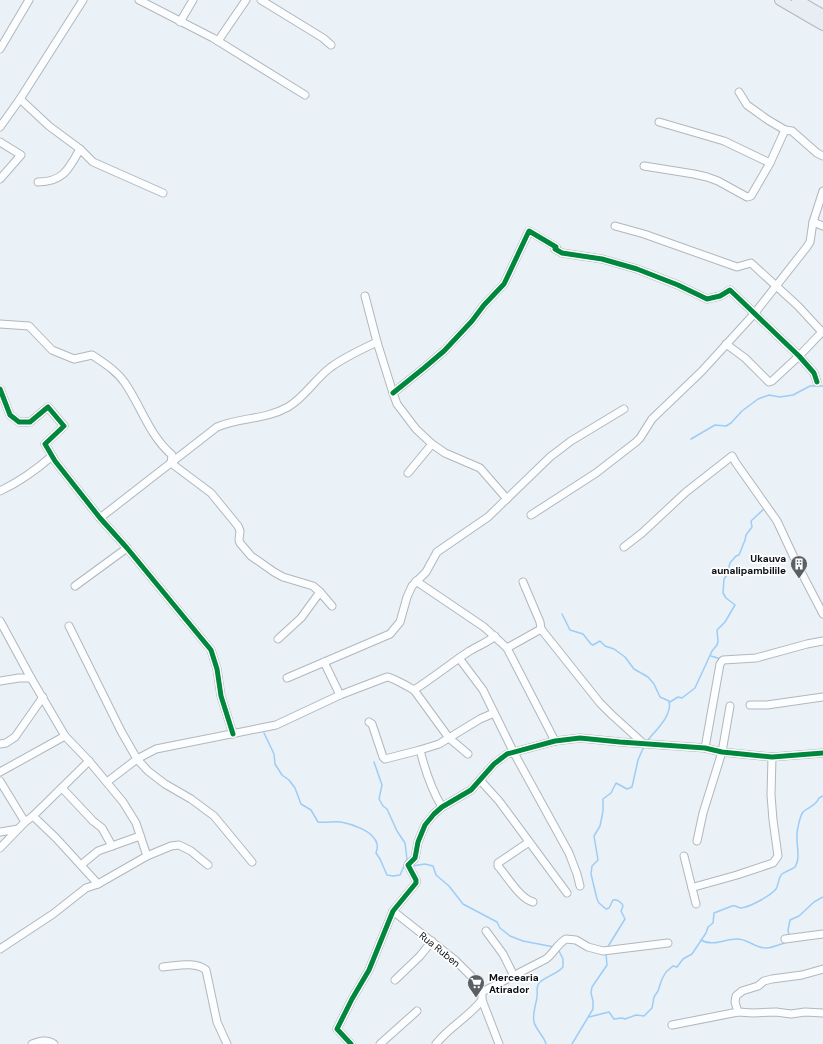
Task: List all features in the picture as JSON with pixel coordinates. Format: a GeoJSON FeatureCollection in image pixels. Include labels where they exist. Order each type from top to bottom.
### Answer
{"type":"FeatureCollection","features":[{"type":"Feature","properties":{"kind":"highway"},"geometry":{"type":"LineString","coordinates":[[780,0],[823,25]]}},
{"type":"Feature","properties":{"kind":"highway"},"geometry":{"type":"LineString","coordinates":[[797,0],[823,16]]}},
{"type":"Feature","properties":{"kind":"street"},"geometry":{"type":"LineString","coordinates":[[0,49],[29,0]]}},
{"type":"Feature","properties":{"kind":"street"},"geometry":{"type":"LineString","coordinates":[[0,127],[20,99],[83,0]]}},
{"type":"Feature","properties":{"kind":"street"},"geometry":{"type":"LineString","coordinates":[[139,0],[218,41],[305,95]]}},
{"type":"Feature","properties":{"kind":"street"},"geometry":{"type":"LineString","coordinates":[[180,22],[193,0]]}},
{"type":"Feature","properties":{"kind":"street"},"geometry":{"type":"LineString","coordinates":[[218,41],[246,0]]}},
{"type":"Feature","properties":{"kind":"street"},"geometry":{"type":"LineString","coordinates":[[261,0],[323,38],[331,45]]}},
{"type":"Feature","properties":{"kind":"street"},"geometry":{"type":"LineString","coordinates":[[739,92],[747,105],[785,130],[792,131],[817,153],[823,156]]}},
{"type":"Feature","properties":{"kind":"street"},"geometry":{"type":"LineString","coordinates":[[20,99],[48,126],[80,149],[93,162],[163,193]]}},
{"type":"Feature","properties":{"kind":"street"},"geometry":{"type":"LineString","coordinates":[[659,122],[724,140],[770,163]]}},
{"type":"Feature","properties":{"kind":"street"},"geometry":{"type":"LineString","coordinates":[[644,166],[707,177],[718,181],[747,197],[751,196],[770,163],[785,130]]}},
{"type":"Feature","properties":{"kind":"street"},"geometry":{"type":"LineString","coordinates":[[0,142],[21,155],[0,179]]}},
{"type":"Feature","properties":{"kind":"street"},"geometry":{"type":"LineString","coordinates":[[38,182],[48,182],[62,175],[69,168],[80,149]]}},
{"type":"Feature","properties":{"kind":"street"},"geometry":{"type":"LineString","coordinates":[[530,515],[596,473],[636,442],[652,419],[702,371],[754,314],[810,242],[818,202],[823,191]]}},
{"type":"Feature","properties":{"kind":"street"},"geometry":{"type":"LineString","coordinates":[[813,222],[823,226]]}},
{"type":"Feature","properties":{"kind":"street"},"geometry":{"type":"LineString","coordinates":[[615,226],[644,234],[737,267],[751,263],[823,331],[799,356],[772,381],[769,382],[745,358],[726,344]]}},
{"type":"Feature","properties":{"kind":"street"},"geometry":{"type":"LineString","coordinates":[[393,393],[444,351],[504,284],[529,231],[556,247],[555,250],[562,253],[602,259],[637,269],[678,285],[707,299],[720,296],[730,290],[799,356],[814,374],[817,382]]}},
{"type":"Feature","properties":{"kind":"street"},"geometry":{"type":"LineString","coordinates":[[364,296],[397,404],[416,429],[432,444],[444,453],[480,468],[507,499]]}},
{"type":"Feature","properties":{"kind":"street"},"geometry":{"type":"LineString","coordinates":[[0,324],[29,326],[52,350],[74,360],[92,355],[111,368],[125,382],[158,441],[172,455],[171,463]]}},
{"type":"Feature","properties":{"kind":"street"},"geometry":{"type":"LineString","coordinates":[[100,518],[217,428],[229,422],[274,414],[288,407],[301,398],[331,367],[377,342]]}},
{"type":"Feature","properties":{"kind":"street"},"geometry":{"type":"LineString","coordinates":[[0,390],[10,415],[19,422],[30,422],[48,407],[64,426],[44,444],[100,518],[127,548],[210,650],[217,669],[221,696],[233,734]]}},
{"type":"Feature","properties":{"kind":"street"},"geometry":{"type":"LineString","coordinates":[[287,678],[386,637],[395,630],[400,622],[407,597],[412,586],[426,572],[437,552],[488,517],[550,457],[571,441],[624,409]]}},
{"type":"Feature","properties":{"kind":"street"},"geometry":{"type":"LineString","coordinates":[[408,473],[432,444]]}},
{"type":"Feature","properties":{"kind":"street"},"geometry":{"type":"LineString","coordinates":[[0,491],[39,468],[52,456]]}},
{"type":"Feature","properties":{"kind":"street"},"geometry":{"type":"LineString","coordinates":[[624,547],[642,533],[686,492],[732,456],[777,521],[823,614]]}},
{"type":"Feature","properties":{"kind":"street"},"geometry":{"type":"LineString","coordinates":[[171,463],[215,498],[238,526],[240,531],[240,543],[251,556],[283,577],[313,586],[332,606]]}},
{"type":"Feature","properties":{"kind":"street"},"geometry":{"type":"LineString","coordinates":[[75,586],[127,548]]}},
{"type":"Feature","properties":{"kind":"street"},"geometry":{"type":"LineString","coordinates":[[416,581],[484,627],[507,648],[555,741]]}},
{"type":"Feature","properties":{"kind":"street"},"geometry":{"type":"LineString","coordinates":[[523,582],[540,622],[541,629],[558,652],[600,703],[644,744]]}},
{"type":"Feature","properties":{"kind":"street"},"geometry":{"type":"LineString","coordinates":[[278,639],[301,618],[320,592]]}},
{"type":"Feature","properties":{"kind":"street"},"geometry":{"type":"LineString","coordinates":[[0,622],[65,736],[89,761],[123,802],[136,823],[147,856]]}},
{"type":"Feature","properties":{"kind":"street"},"geometry":{"type":"LineString","coordinates":[[68,626],[121,731],[137,759],[148,771],[165,784],[214,816],[252,862]]}},
{"type":"Feature","properties":{"kind":"street"},"geometry":{"type":"LineString","coordinates":[[507,648],[541,629]]}},
{"type":"Feature","properties":{"kind":"street"},"geometry":{"type":"LineString","coordinates":[[414,690],[459,658],[495,636]]}},
{"type":"Feature","properties":{"kind":"street"},"geometry":{"type":"LineString","coordinates":[[705,748],[720,664],[723,660],[756,658],[823,641]]}},
{"type":"Feature","properties":{"kind":"street"},"geometry":{"type":"LineString","coordinates":[[459,658],[483,690],[514,753],[569,854],[580,886]]}},
{"type":"Feature","properties":{"kind":"street"},"geometry":{"type":"LineString","coordinates":[[324,662],[340,695]]}},
{"type":"Feature","properties":{"kind":"street"},"geometry":{"type":"LineString","coordinates":[[107,782],[137,759],[156,750],[182,743],[211,739],[276,725],[340,695],[387,677],[391,677],[397,682],[414,690],[450,738],[468,754]]}},
{"type":"Feature","properties":{"kind":"street"},"geometry":{"type":"LineString","coordinates":[[0,681],[31,678]]}},
{"type":"Feature","properties":{"kind":"street"},"geometry":{"type":"LineString","coordinates":[[0,744],[15,737],[43,697]]}},
{"type":"Feature","properties":{"kind":"street"},"geometry":{"type":"LineString","coordinates":[[750,706],[823,697]]}},
{"type":"Feature","properties":{"kind":"street"},"geometry":{"type":"LineString","coordinates":[[697,841],[703,813],[722,752],[730,706]]}},
{"type":"Feature","properties":{"kind":"street"},"geometry":{"type":"LineString","coordinates":[[369,722],[372,724],[385,759],[439,744],[480,719],[494,713]]}},
{"type":"Feature","properties":{"kind":"street"},"geometry":{"type":"LineString","coordinates":[[0,772],[65,736]]}},
{"type":"Feature","properties":{"kind":"street"},"geometry":{"type":"LineString","coordinates":[[351,1044],[338,1029],[352,999],[369,970],[393,911],[416,883],[416,880],[408,865],[415,858],[418,842],[425,825],[442,807],[471,790],[506,754],[555,741],[580,738],[705,748],[722,752],[772,757],[823,753]]}},
{"type":"Feature","properties":{"kind":"street"},"geometry":{"type":"LineString","coordinates":[[420,750],[429,781],[442,807]]}},
{"type":"Feature","properties":{"kind":"street"},"geometry":{"type":"LineString","coordinates":[[692,888],[773,863],[778,856],[771,795],[772,757]]}},
{"type":"Feature","properties":{"kind":"street"},"geometry":{"type":"LineString","coordinates":[[0,848],[89,761]]}},
{"type":"Feature","properties":{"kind":"street"},"geometry":{"type":"LineString","coordinates":[[480,780],[499,801],[567,893]]}},
{"type":"Feature","properties":{"kind":"street"},"geometry":{"type":"LineString","coordinates":[[0,781],[25,822]]}},
{"type":"Feature","properties":{"kind":"street"},"geometry":{"type":"LineString","coordinates":[[62,788],[93,821],[102,828],[112,846]]}},
{"type":"Feature","properties":{"kind":"street"},"geometry":{"type":"LineString","coordinates":[[33,816],[98,884]]}},
{"type":"Feature","properties":{"kind":"street"},"geometry":{"type":"LineString","coordinates":[[0,832],[18,829]]}},
{"type":"Feature","properties":{"kind":"street"},"geometry":{"type":"LineString","coordinates":[[81,865],[98,851],[140,836]]}},
{"type":"Feature","properties":{"kind":"street"},"geometry":{"type":"LineString","coordinates":[[529,842],[498,863],[498,866],[522,896],[528,901],[533,902]]}},
{"type":"Feature","properties":{"kind":"street"},"geometry":{"type":"LineString","coordinates":[[0,949],[54,914],[86,888],[98,884],[147,856],[171,846],[180,845],[191,851],[208,865]]}},
{"type":"Feature","properties":{"kind":"street"},"geometry":{"type":"LineString","coordinates":[[684,856],[696,904]]}},
{"type":"Feature","properties":{"kind":"street","name":"Rua Ruben"},"geometry":{"type":"LineString","coordinates":[[393,911],[465,970],[479,986],[482,992]]}},
{"type":"Feature","properties":{"kind":"street"},"geometry":{"type":"LineString","coordinates":[[486,931],[503,954],[514,976]]}},
{"type":"Feature","properties":{"kind":"street"},"geometry":{"type":"LineString","coordinates":[[785,939],[823,934]]}},
{"type":"Feature","properties":{"kind":"street"},"geometry":{"type":"LineString","coordinates":[[499,1044],[482,1000],[482,992],[546,959],[555,951],[560,942],[566,939],[576,940],[588,947],[603,951],[668,943]]}},
{"type":"Feature","properties":{"kind":"street"},"geometry":{"type":"LineString","coordinates":[[395,980],[432,942]]}},
{"type":"Feature","properties":{"kind":"street"},"geometry":{"type":"LineString","coordinates":[[163,967],[187,965],[201,966],[206,970],[217,1022],[227,1044]]}},
{"type":"Feature","properties":{"kind":"street"},"geometry":{"type":"LineString","coordinates":[[738,1012],[735,1002],[736,996],[742,991],[758,986],[764,981],[795,976],[823,969]]}},
{"type":"Feature","properties":{"kind":"street"},"geometry":{"type":"LineString","coordinates":[[436,1044],[449,1029],[474,1010],[482,1000]]}},
{"type":"Feature","properties":{"kind":"street"},"geometry":{"type":"LineString","coordinates":[[380,1044],[417,1011]]}},
{"type":"Feature","properties":{"kind":"street"},"geometry":{"type":"LineString","coordinates":[[672,1025],[738,1012],[776,1012],[791,1014],[805,1012],[823,1013]]}},
{"type":"Feature","properties":{"kind":"street"},"geometry":{"type":"LineString","coordinates":[[32,1044],[42,1041],[50,1041],[54,1044]]}},
{"type":"Feature","properties":{"kind":"waterway"},"geometry":{"type":"LineString","coordinates":[[691,439],[715,425],[726,426],[758,399],[769,395],[780,397],[793,395],[810,386],[823,386]]}},
{"type":"Feature","properties":{"kind":"waterway"},"geometry":{"type":"LineString","coordinates":[[670,702],[678,697],[682,698],[695,688],[712,651],[717,645],[717,630],[725,622],[735,605],[726,598],[723,593],[724,579],[727,575],[730,563],[736,556],[739,555],[746,535],[752,527],[751,521],[765,508]]}},
{"type":"Feature","properties":{"kind":"waterway"},"geometry":{"type":"LineString","coordinates":[[562,614],[570,630],[583,634],[593,645],[600,641],[605,646],[614,649],[625,657],[634,669],[648,677],[654,684],[660,697],[669,701],[670,706],[666,717],[659,728],[647,741]]}},
{"type":"Feature","properties":{"kind":"waterway"},"geometry":{"type":"LineString","coordinates":[[711,656],[721,659]]}},
{"type":"Feature","properties":{"kind":"waterway"},"geometry":{"type":"LineString","coordinates":[[264,733],[274,754],[275,764],[282,775],[289,780],[295,788],[301,804],[311,810],[318,822],[341,822],[351,824],[372,835],[377,844],[376,853],[387,875],[400,875],[405,864]]}},
{"type":"Feature","properties":{"kind":"waterway"},"geometry":{"type":"LineString","coordinates":[[607,948],[625,919],[621,911],[623,906],[620,902],[613,900],[609,908],[606,909],[597,899],[591,874],[592,866],[598,860],[594,836],[600,826],[603,811],[603,799],[611,793],[616,783],[627,789],[632,787],[638,760],[644,746]]}},
{"type":"Feature","properties":{"kind":"waterway"},"geometry":{"type":"LineString","coordinates":[[374,762],[382,785],[379,799],[383,806],[387,809],[397,831],[405,843],[407,859],[405,863]]}},
{"type":"Feature","properties":{"kind":"waterway"},"geometry":{"type":"LineString","coordinates":[[589,1017],[609,1012],[614,1019],[625,1019],[636,1015],[644,1016],[652,1008],[654,997],[666,972],[673,966],[677,967],[683,959],[692,954],[706,933],[708,927],[713,923],[714,913],[732,906],[741,908],[760,901],[776,889],[782,874],[795,867],[798,858],[797,832],[801,815],[823,796]]}},
{"type":"Feature","properties":{"kind":"waterway"},"geometry":{"type":"LineString","coordinates":[[412,866],[425,864],[433,866],[436,875],[449,886],[463,904],[497,922],[500,928],[510,936],[523,941],[554,947]]}},
{"type":"Feature","properties":{"kind":"waterway"},"geometry":{"type":"LineString","coordinates":[[789,935],[788,930],[790,920],[799,916],[814,902],[823,897]]}},
{"type":"Feature","properties":{"kind":"waterway"},"geometry":{"type":"LineString","coordinates":[[701,940],[714,943],[732,939],[741,939],[762,948],[774,947],[787,942]]}},
{"type":"Feature","properties":{"kind":"waterway"},"geometry":{"type":"LineString","coordinates":[[546,1044],[544,1038],[535,1025],[534,1019],[537,988],[540,982],[563,967],[563,959],[558,949]]}},
{"type":"Feature","properties":{"kind":"waterway"},"geometry":{"type":"LineString","coordinates":[[572,1044],[593,1009],[591,993],[592,987],[607,965],[606,954]]}},
{"type":"Feature","properties":{"kind":"cycle path"},"geometry":{"type":"LineString","coordinates":[[393,393],[444,351],[504,284],[529,231],[556,247],[555,249],[562,253],[602,259],[637,269],[678,285],[707,299],[720,296],[730,290],[799,356],[814,373],[817,382]]}},
{"type":"Feature","properties":{"kind":"cycle path"},"geometry":{"type":"LineString","coordinates":[[0,389],[10,415],[19,422],[30,422],[48,407],[64,426],[45,444],[55,461],[100,518],[127,548],[211,650],[217,669],[221,696],[233,734]]}},
{"type":"Feature","properties":{"kind":"cycle path"},"geometry":{"type":"LineString","coordinates":[[351,1044],[337,1029],[369,970],[393,911],[416,883],[416,880],[408,865],[415,858],[418,842],[425,825],[442,807],[471,790],[494,764],[507,754],[555,741],[580,738],[705,748],[722,752],[772,757],[823,753]]}},
{"type":"Feature","properties":{"kind":"place","name":"Ukauva aunalipambilile"},"geometry":{"type":"Point","coordinates":[799,579]}},
{"type":"Feature","properties":{"kind":"place","name":"Mercearia Atirador"},"geometry":{"type":"Point","coordinates":[476,998]}}]}
